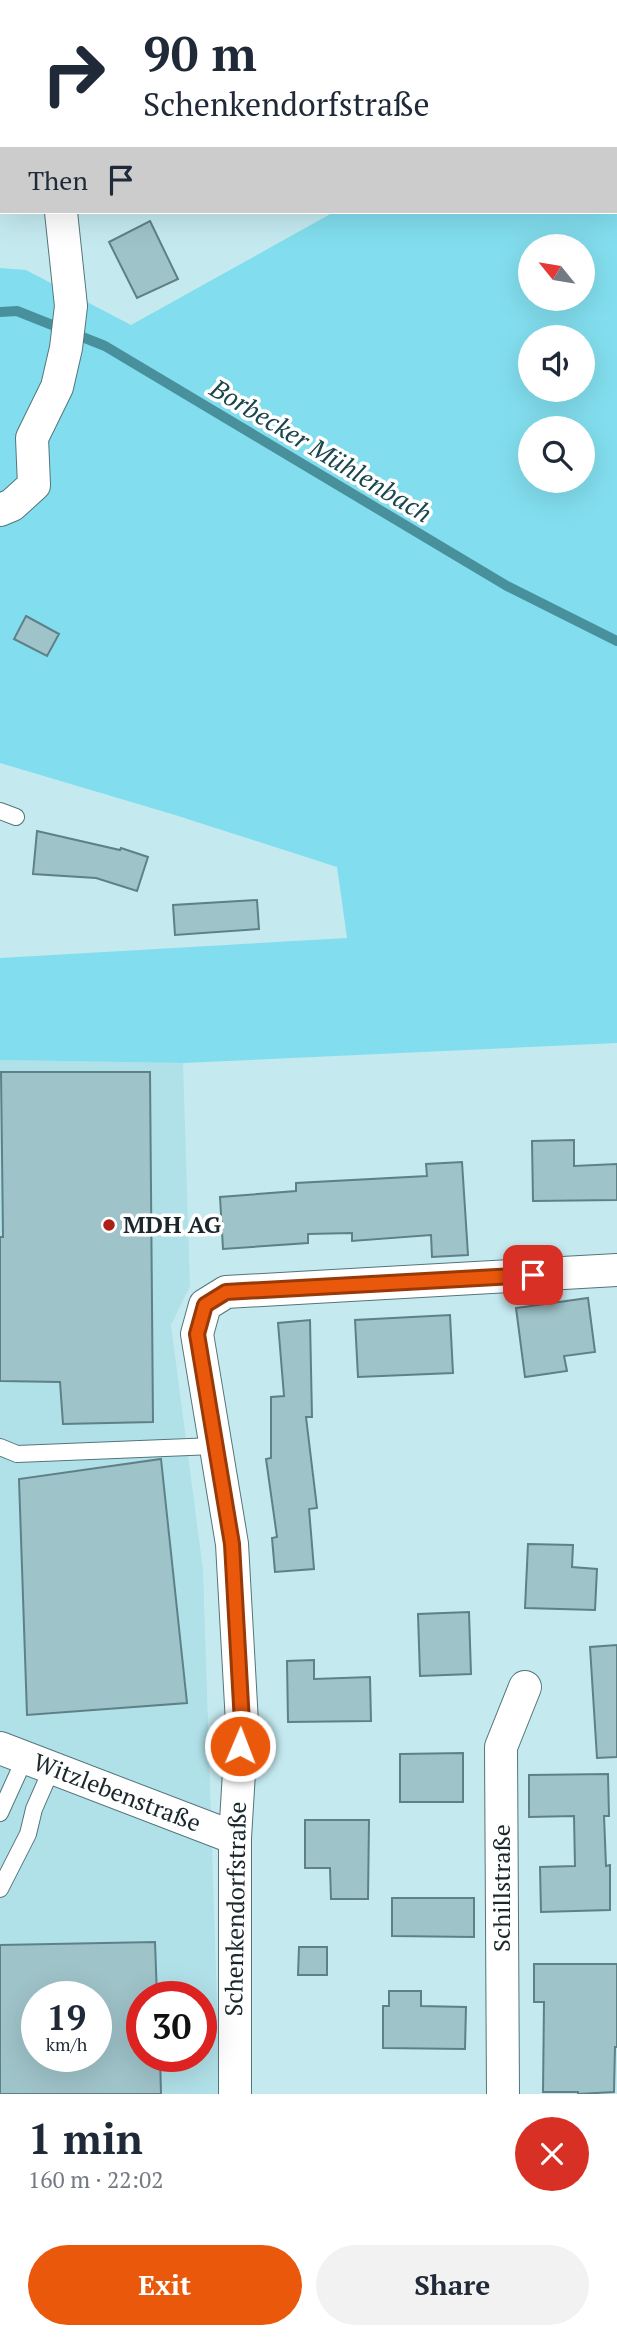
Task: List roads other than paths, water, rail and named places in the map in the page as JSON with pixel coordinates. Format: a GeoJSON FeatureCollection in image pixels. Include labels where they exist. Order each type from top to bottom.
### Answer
{"type":"FeatureCollection","features":[{"type":"Feature","properties":{"kind":"street"},"geometry":{"type":"LineString","coordinates":[[0,510],[12,505],[34,485],[32,438],[57,387],[66,348],[71,306],[61,214]]}},
{"type":"Feature","properties":{"kind":"street","name":"Schenkendorfstraße"},"geometry":{"type":"LineString","coordinates":[[235,2094],[234,1838],[242,1723],[232,1544],[197,1334],[205,1305],[226,1292],[617,1270]]}},
{"type":"Feature","properties":{"kind":"street","name":"Schillstraße"},"geometry":{"type":"LineString","coordinates":[[503,2094],[501,1747],[525,1687]]}},
{"type":"Feature","properties":{"kind":"street","name":"Witzlebenstraße"},"geometry":{"type":"LineString","coordinates":[[26,1758],[234,1838]]}},
{"type":"Feature","properties":{"kind":"lane"},"geometry":{"type":"LineString","coordinates":[[0,811],[16,817]]}},
{"type":"Feature","properties":{"kind":"lane"},"geometry":{"type":"LineString","coordinates":[[0,1447],[17,1454],[214,1446]]}},
{"type":"Feature","properties":{"kind":"lane"},"geometry":{"type":"LineString","coordinates":[[0,1813],[26,1758]]}},
{"type":"Feature","properties":{"kind":"lane"},"geometry":{"type":"LineString","coordinates":[[0,1889],[28,1834],[34,1809],[26,1758]]}},
{"type":"Feature","properties":{"kind":"waterway","name":"Borbecker Mühlenbach"},"geometry":{"type":"LineString","coordinates":[[0,312],[17,311],[105,346],[507,586],[617,641]]}},
{"type":"Feature","properties":{"kind":"place","name":"MDH AG"},"geometry":{"type":"Point","coordinates":[109,1225]}}]}
